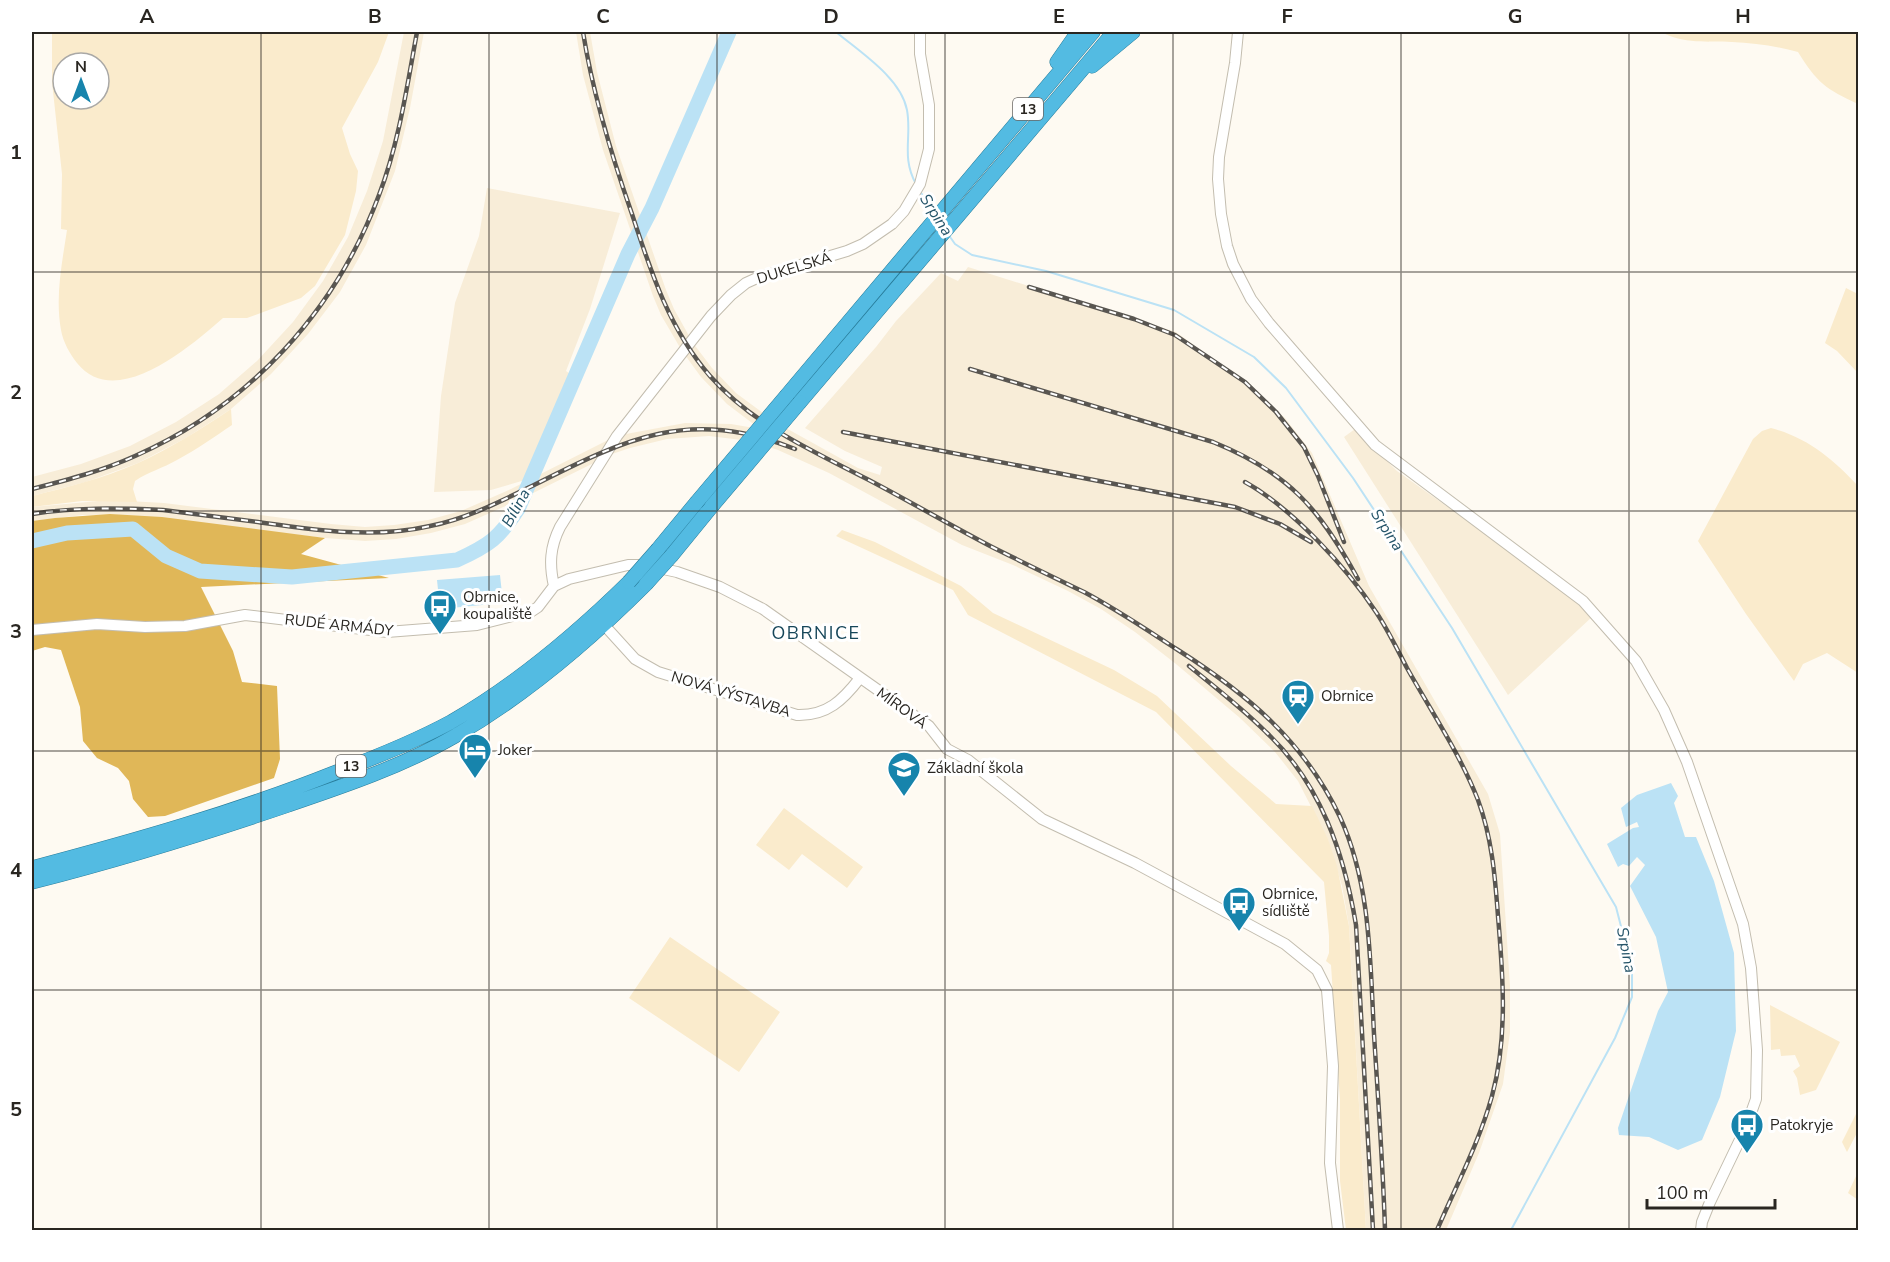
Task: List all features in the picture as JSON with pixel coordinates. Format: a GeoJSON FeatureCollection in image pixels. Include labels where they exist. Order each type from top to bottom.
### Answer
{"type":"FeatureCollection","features":[{"type":"Feature","properties":{"kind":"highway"},"geometry":{"type":"LineString","coordinates":[[1011,128],[1027,100],[1078,32]]}},
{"type":"Feature","properties":{"kind":"highway","name":"13"},"geometry":{"type":"LineString","coordinates":[[32,868],[145,836],[312,782],[416,739],[470,710],[534,666],[574,634],[629,582],[1093,32]]}},
{"type":"Feature","properties":{"kind":"highway","name":"13"},"geometry":{"type":"LineString","coordinates":[[32,882],[138,853],[250,818],[320,794],[417,754],[453,737],[500,708],[566,659],[605,626],[672,555],[976,192],[1114,32]]}},
{"type":"Feature","properties":{"kind":"highway"},"geometry":{"type":"LineString","coordinates":[[1078,75],[1102,59],[1133,32]]}},
{"type":"Feature","properties":{"kind":"street","name":"DUKELSKÁ"},"geometry":{"type":"LineString","coordinates":[[555,586],[550,560],[560,527],[617,436],[721,305],[746,283],[847,251],[862,244],[892,224],[904,211],[924,172],[928,149],[930,117],[920,54],[920,32]]}},
{"type":"Feature","properties":{"kind":"street"},"geometry":{"type":"LineString","coordinates":[[1238,32],[1218,179],[1227,246],[1233,264],[1251,299],[1269,323],[1375,445],[1583,601],[1636,661],[1664,710],[1687,762],[1743,924],[1751,968],[1757,1050],[1756,1099],[1746,1127],[1710,1202],[1701,1230]]}},
{"type":"Feature","properties":{"kind":"street","name":"MÍROVÁ"},"geometry":{"type":"LineString","coordinates":[[555,586],[569,579],[615,568],[645,565],[677,572],[720,587],[763,609],[929,726],[947,749],[968,760],[1042,819],[1135,863],[1285,944],[1304,958],[1317,970],[1327,990],[1333,1066],[1330,1162],[1338,1230]]}},
{"type":"Feature","properties":{"kind":"street","name":"RUDÉ ARMÁDY"},"geometry":{"type":"LineString","coordinates":[[32,630],[98,624],[145,627],[185,626],[245,615],[387,632],[477,625],[532,611],[555,586]]}},
{"type":"Feature","properties":{"kind":"street","name":"NOVÁ VÝSTAVBA"},"geometry":{"type":"LineString","coordinates":[[605,626],[635,659],[658,672],[797,715],[817,714],[838,704],[860,678]]}},
{"type":"Feature","properties":{"kind":"shaded area"},"geometry":{"type":"Polygon","coordinates":[[[52,32],[389,32],[378,62],[342,128],[358,171],[356,191],[345,235],[315,286],[301,298],[247,318],[223,318],[193,343],[153,369],[132,377],[112,380],[93,376],[77,363],[67,348],[59,318],[61,267],[67,230],[61,229],[62,174],[55,111],[111,111],[111,51],[52,51],[52,32]]]}},
{"type":"Feature","properties":{"kind":"shaded area"},"geometry":{"type":"Polygon","coordinates":[[[404,32],[424,32],[410,108],[395,171],[366,245],[340,292],[308,334],[271,374],[231,409],[186,438],[138,463],[86,482],[32,496],[32,477],[81,464],[130,446],[176,422],[219,394],[257,361],[293,322],[323,281],[348,237],[367,191],[383,141],[404,32]]]}},
{"type":"Feature","properties":{"kind":"shaded area"},"geometry":{"type":"Polygon","coordinates":[[[576,32],[590,32],[597,72],[616,146],[674,309],[693,343],[712,368],[736,393],[775,422],[858,468],[880,475],[882,467],[845,451],[805,428],[896,321],[941,273],[958,281],[968,267],[1176,332],[1248,385],[1285,418],[1312,453],[1369,586],[1488,794],[1500,834],[1510,986],[1510,1032],[1503,1084],[1479,1153],[1446,1230],[1366,1230],[1349,926],[1342,886],[1328,840],[1298,781],[1275,752],[1240,718],[1176,664],[1101,609],[1068,591],[1013,565],[962,545],[829,473],[778,450],[750,441],[709,436],[667,439],[630,448],[612,454],[465,524],[396,539],[365,541],[325,538],[136,516],[83,515],[32,521],[32,507],[110,500],[164,503],[365,527],[394,525],[428,520],[461,511],[511,489],[606,441],[626,434],[685,423],[731,424],[760,429],[727,404],[701,377],[682,351],[661,315],[603,150],[583,75],[576,32]]]}},
{"type":"Feature","properties":{"kind":"shaded area"},"geometry":{"type":"Polygon","coordinates":[[[1661,32],[1858,32],[1858,104],[1823,84],[1798,52],[1757,44],[1687,40],[1661,32]]]}},
{"type":"Feature","properties":{"kind":"shaded area"},"geometry":{"type":"Polygon","coordinates":[[[487,188],[620,213],[590,309],[566,371],[573,376],[525,480],[491,490],[434,492],[441,396],[455,303],[479,236],[487,188]]]}},
{"type":"Feature","properties":{"kind":"shaded area"},"geometry":{"type":"Polygon","coordinates":[[[1846,288],[1858,294],[1858,373],[1837,351],[1825,343],[1846,288]]]}},
{"type":"Feature","properties":{"kind":"shaded area"},"geometry":{"type":"Polygon","coordinates":[[[231,409],[232,425],[172,463],[135,481],[133,489],[137,502],[82,501],[32,507],[32,496],[99,478],[138,463],[186,438],[231,409]]]}},
{"type":"Feature","properties":{"kind":"shaded area"},"geometry":{"type":"Polygon","coordinates":[[[1771,428],[1797,437],[1819,451],[1858,486],[1858,673],[1827,653],[1803,664],[1794,681],[1698,541],[1753,439],[1762,431],[1771,428]]]}},
{"type":"Feature","properties":{"kind":"shaded area"},"geometry":{"type":"Polygon","coordinates":[[[1355,429],[1397,471],[1552,581],[1593,616],[1508,695],[1344,437],[1355,429]]]}},
{"type":"Feature","properties":{"kind":"shaded area"},"geometry":{"type":"Polygon","coordinates":[[[110,514],[162,517],[325,538],[301,554],[389,578],[201,587],[233,651],[242,682],[277,686],[280,759],[274,778],[165,816],[148,817],[133,799],[129,781],[118,768],[97,758],[83,741],[80,707],[61,650],[45,647],[32,651],[32,521],[110,514]]]}},
{"type":"Feature","properties":{"kind":"shaded area"},"geometry":{"type":"Polygon","coordinates":[[[842,530],[875,542],[961,586],[993,613],[1114,670],[1157,696],[1231,766],[1276,804],[1312,806],[1328,839],[1337,866],[1349,926],[1366,1230],[1346,1230],[1340,1181],[1340,1100],[1331,965],[1326,961],[1329,953],[1329,936],[1324,882],[1156,712],[968,615],[953,590],[836,536],[842,530]]]}},
{"type":"Feature","properties":{"kind":"shaded area"},"geometry":{"type":"Polygon","coordinates":[[[784,808],[863,867],[847,888],[802,854],[789,870],[756,845],[784,808]]]}},
{"type":"Feature","properties":{"kind":"shaded area"},"geometry":{"type":"Polygon","coordinates":[[[670,937],[780,1012],[739,1072],[629,998],[670,937]]]}},
{"type":"Feature","properties":{"kind":"shaded area"},"geometry":{"type":"Polygon","coordinates":[[[1770,1005],[1840,1042],[1816,1090],[1800,1095],[1797,1078],[1793,1071],[1800,1066],[1795,1055],[1781,1056],[1780,1049],[1771,1050],[1770,1005]]]}},
{"type":"Feature","properties":{"kind":"shaded area"},"geometry":{"type":"Polygon","coordinates":[[[1858,1110],[1858,1131],[1847,1152],[1842,1142],[1858,1110]]]}},
{"type":"Feature","properties":{"kind":"shaded area"},"geometry":{"type":"Polygon","coordinates":[[[1858,1172],[1858,1200],[1848,1193],[1858,1172]]]}},
{"type":"Feature","properties":{"kind":"water"},"geometry":{"type":"Polygon","coordinates":[[[500,575],[503,603],[440,609],[437,580],[500,575]]]}},
{"type":"Feature","properties":{"kind":"water"},"geometry":{"type":"Polygon","coordinates":[[[1671,783],[1678,796],[1674,803],[1685,837],[1696,837],[1714,881],[1734,953],[1736,1031],[1720,1097],[1702,1140],[1678,1150],[1649,1137],[1619,1135],[1618,1128],[1658,1011],[1668,992],[1656,937],[1630,886],[1645,865],[1637,857],[1629,866],[1623,864],[1618,867],[1607,844],[1633,828],[1639,827],[1637,822],[1626,827],[1621,808],[1637,795],[1671,783]]]}},
{"type":"Feature","properties":{"kind":"waterway","name":"Bílina"},"geometry":{"type":"LineString","coordinates":[[32,541],[67,533],[133,529],[166,556],[200,571],[292,577],[457,560],[493,540],[518,509],[628,254],[652,208],[729,32]]}},
{"type":"Feature","properties":{"kind":"waterway","name":"Srpina"},"geometry":{"type":"LineString","coordinates":[[836,32],[878,66],[897,87],[903,98],[908,120],[909,165],[916,184]]}},
{"type":"Feature","properties":{"kind":"waterway","name":"Srpina"},"geometry":{"type":"LineString","coordinates":[[920,191],[934,214]]}},
{"type":"Feature","properties":{"kind":"waterway","name":"Srpina"},"geometry":{"type":"LineString","coordinates":[[948,234],[955,244],[972,255],[1046,271],[1174,310],[1254,357],[1286,388],[1353,478],[1452,628],[1616,907],[1632,969],[1632,997],[1615,1038],[1511,1230]]}},
{"type":"Feature","properties":{"kind":"railway"},"geometry":{"type":"LineString","coordinates":[[32,489],[110,466],[176,435],[215,410],[251,382],[284,350],[339,278],[361,237],[379,195],[397,135],[417,32]]}},
{"type":"Feature","properties":{"kind":"railway"},"geometry":{"type":"LineString","coordinates":[[583,32],[603,124],[654,278],[683,339],[710,376],[744,408],[783,435],[992,547],[1108,605],[1203,667],[1250,702],[1271,721],[1291,742],[1326,790],[1350,843],[1358,869],[1367,923],[1385,1230]]}},
{"type":"Feature","properties":{"kind":"railway"},"geometry":{"type":"LineString","coordinates":[[1029,287],[1134,319],[1175,335],[1245,382],[1276,412],[1304,447],[1344,542]]}},
{"type":"Feature","properties":{"kind":"railway"},"geometry":{"type":"LineString","coordinates":[[970,369],[1213,442],[1262,466],[1282,480],[1315,513],[1330,532],[1358,579]]}},
{"type":"Feature","properties":{"kind":"railway"},"geometry":{"type":"LineString","coordinates":[[32,514],[97,509],[163,510],[322,530],[387,532],[430,526],[469,514],[598,454],[659,434],[690,430],[723,430],[757,437],[795,449]]}},
{"type":"Feature","properties":{"kind":"railway"},"geometry":{"type":"LineString","coordinates":[[843,432],[1235,507],[1280,524],[1311,542]]}},
{"type":"Feature","properties":{"kind":"railway"},"geometry":{"type":"LineString","coordinates":[[1245,482],[1281,507],[1317,540],[1350,577],[1376,612],[1463,766],[1478,800],[1487,829],[1494,872],[1501,961],[1503,1006],[1500,1052],[1492,1096],[1481,1131],[1437,1230]]}},
{"type":"Feature","properties":{"kind":"railway"},"geometry":{"type":"LineString","coordinates":[[1189,666],[1248,715],[1285,752],[1302,774],[1315,797],[1337,846],[1356,925],[1373,1230]]}},
{"type":"Feature","properties":{"kind":"place","name":"Obrnice, koupaliště"},"geometry":{"type":"Point","coordinates":[440,635]}},
{"type":"Feature","properties":{"kind":"place","name":"Obrnice"},"geometry":{"type":"Point","coordinates":[1298,725]}},
{"type":"Feature","properties":{"kind":"place","name":"Joker"},"geometry":{"type":"Point","coordinates":[475,779]}},
{"type":"Feature","properties":{"kind":"place","name":"Základní škola"},"geometry":{"type":"Point","coordinates":[904,797]}},
{"type":"Feature","properties":{"kind":"place","name":"Obrnice, sídliště"},"geometry":{"type":"Point","coordinates":[1239,932]}},
{"type":"Feature","properties":{"kind":"place","name":"Patokryje"},"geometry":{"type":"Point","coordinates":[1747,1154]}},
{"type":"Feature","properties":{"kind":"district","name":"OBRNICE"},"geometry":{"type":"Point","coordinates":[816,633]}}]}
